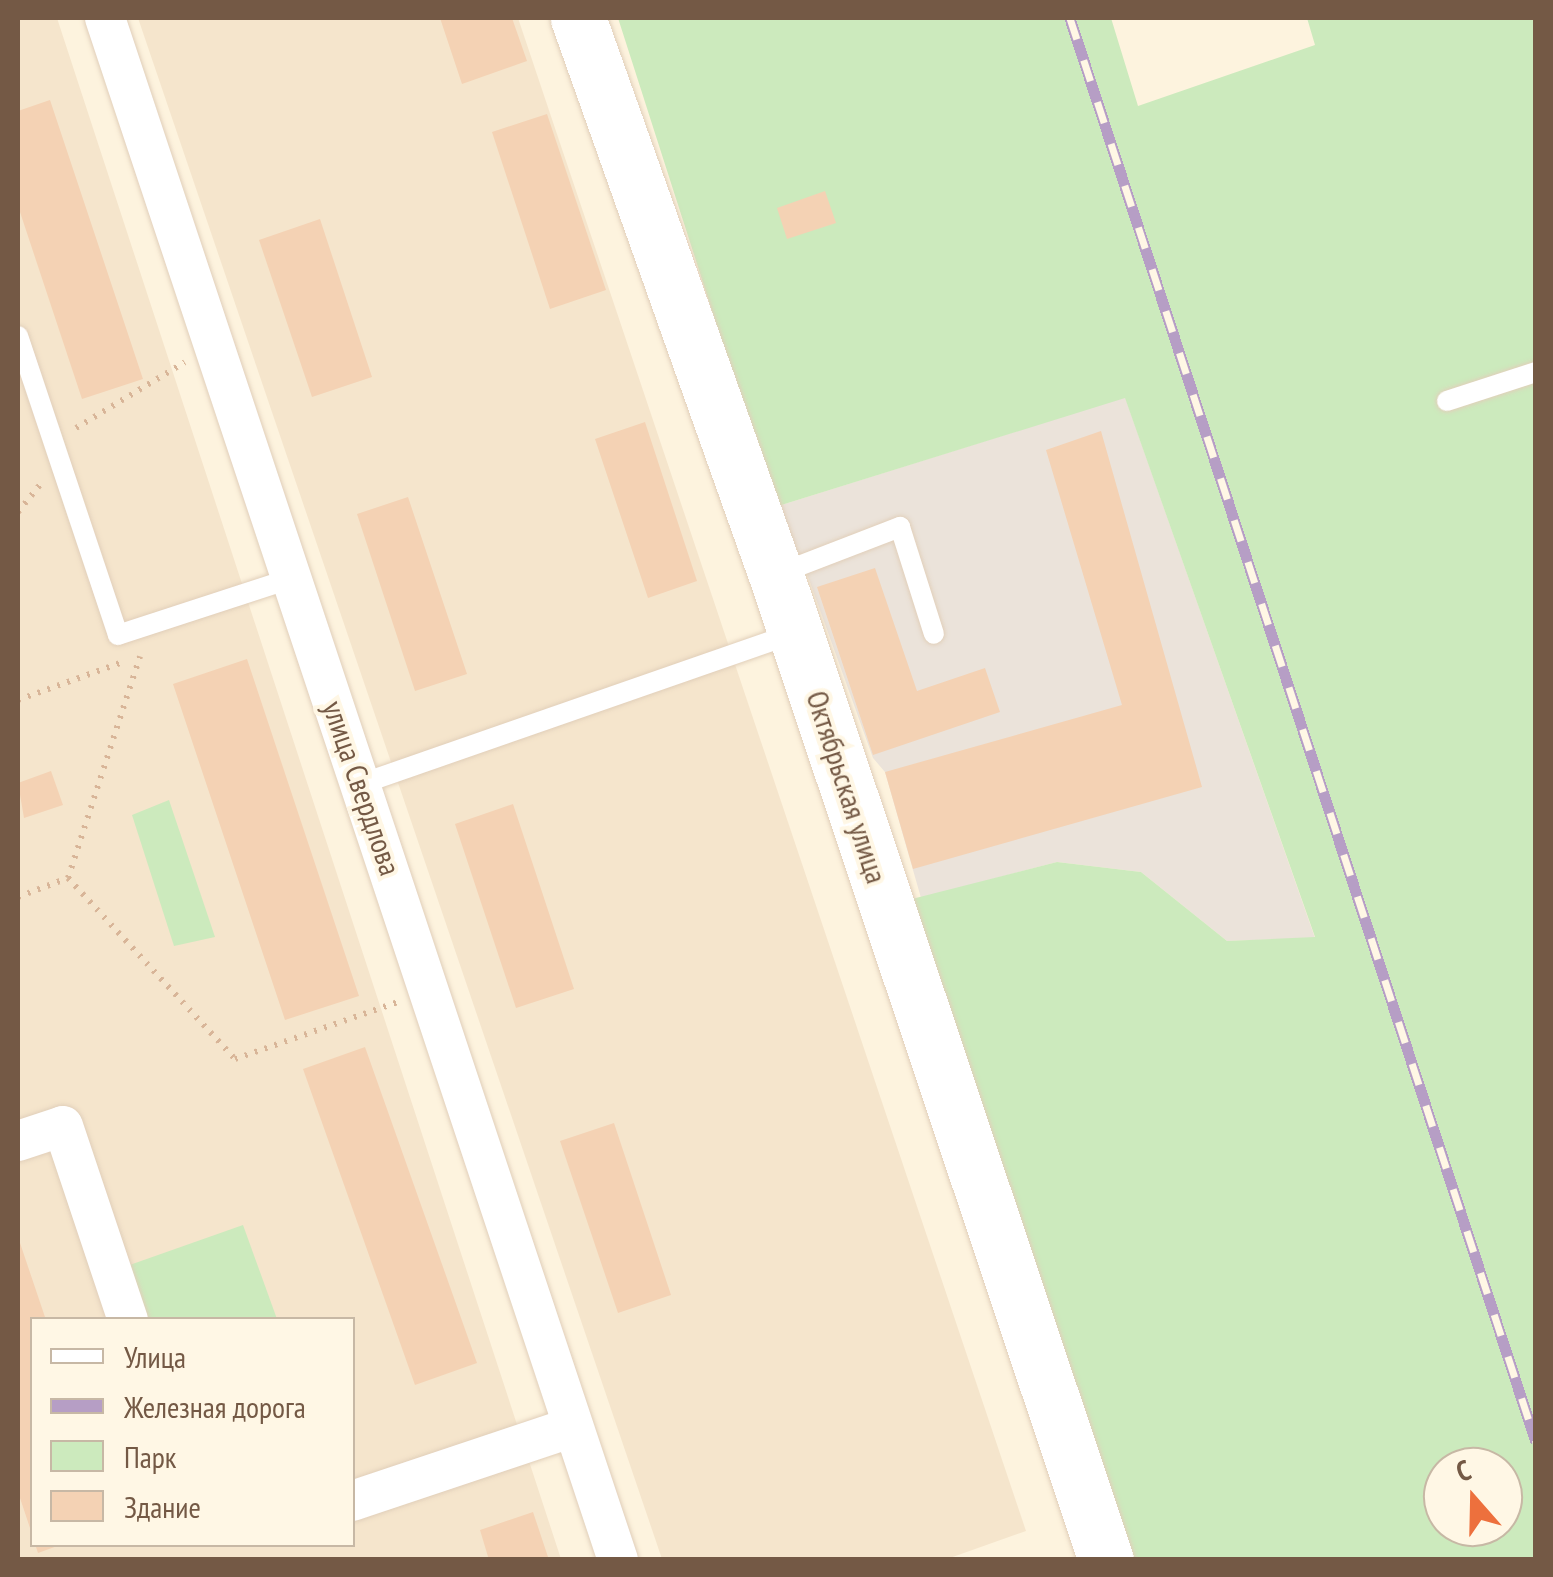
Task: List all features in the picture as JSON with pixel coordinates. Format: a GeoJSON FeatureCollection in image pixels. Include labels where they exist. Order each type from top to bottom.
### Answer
{"type":"FeatureCollection","features":[{"type":"Feature","properties":{"kind":"street","name":"улица Свердлова"},"geometry":{"type":"LineString","coordinates":[[105,18],[618,1560]]}},
{"type":"Feature","properties":{"kind":"street","name":"Октябрьская улица"},"geometry":{"type":"LineString","coordinates":[[578,18],[796,632],[1106,1560]]}},
{"type":"Feature","properties":{"kind":"street"},"geometry":{"type":"LineString","coordinates":[[18,1141],[64,1126],[127,1317]]}},
{"type":"Feature","properties":{"kind":"street"},"geometry":{"type":"LineString","coordinates":[[355,1500],[573,1426]]}},
{"type":"Feature","properties":{"kind":"lane"},"geometry":{"type":"LineString","coordinates":[[18,336],[118,636],[289,579]]}},
{"type":"Feature","properties":{"kind":"lane"},"geometry":{"type":"LineString","coordinates":[[1447,401],[1536,372]]}},
{"type":"Feature","properties":{"kind":"lane"},"geometry":{"type":"LineString","coordinates":[[776,575],[900,527],[934,634]]}},
{"type":"Feature","properties":{"kind":"lane"},"geometry":{"type":"LineString","coordinates":[[362,784],[796,632]]}},
{"type":"Feature","properties":{"kind":"path"},"geometry":{"type":"LineString","coordinates":[[53,442],[213,345]]}},
{"type":"Feature","properties":{"kind":"path"},"geometry":{"type":"LineString","coordinates":[[68,878],[140,656],[132,631]]}},
{"type":"Feature","properties":{"kind":"path"},"geometry":{"type":"LineString","coordinates":[[18,700],[140,656]]}},
{"type":"Feature","properties":{"kind":"path"},"geometry":{"type":"LineString","coordinates":[[18,897],[68,878]]}},
{"type":"Feature","properties":{"kind":"path"},"geometry":{"type":"LineString","coordinates":[[68,878],[234,1059],[430,990]]}},
{"type":"Feature","properties":{"kind":"shaded area"},"geometry":{"type":"Polygon","coordinates":[[[18,18],[57,18],[561,1559],[18,1559],[18,18]]]}},
{"type":"Feature","properties":{"kind":"shaded area"},"geometry":{"type":"Polygon","coordinates":[[[138,18],[518,18],[1026,1531],[947,1559],[662,1559],[138,18]]]}},
{"type":"Feature","properties":{"kind":"shaded area"},"geometry":{"type":"Polygon","coordinates":[[[1125,397],[1315,938],[1227,941],[1141,872],[1057,862],[921,898],[885,772],[873,758],[802,560],[775,507],[1125,397]]]}},
{"type":"Feature","properties":{"kind":"green space"},"geometry":{"type":"Polygon","coordinates":[[[618,18],[1111,18],[1138,106],[1315,45],[1307,18],[1535,18],[1535,1559],[1126,1559],[904,901],[1057,862],[1141,872],[1227,941],[1315,937],[1125,398],[775,507],[618,18]]]}},
{"type":"Feature","properties":{"kind":"green space"},"geometry":{"type":"Polygon","coordinates":[[[169,800],[215,937],[174,946],[132,815],[169,800]]]}},
{"type":"Feature","properties":{"kind":"green space"},"geometry":{"type":"Polygon","coordinates":[[[243,1225],[276,1317],[141,1317],[124,1267],[243,1225]]]}},
{"type":"Feature","properties":{"kind":"building"},"geometry":{"type":"Polygon","coordinates":[[[440,18],[512,18],[527,61],[462,84],[440,18]]]}},
{"type":"Feature","properties":{"kind":"building"},"geometry":{"type":"Polygon","coordinates":[[[50,100],[143,379],[82,399],[18,206],[18,111],[50,100]]]}},
{"type":"Feature","properties":{"kind":"building"},"geometry":{"type":"Polygon","coordinates":[[[547,114],[606,290],[550,309],[492,132],[547,114]]]}},
{"type":"Feature","properties":{"kind":"building"},"geometry":{"type":"Polygon","coordinates":[[[825,191],[836,223],[787,239],[777,208],[825,191]]]}},
{"type":"Feature","properties":{"kind":"building"},"geometry":{"type":"Polygon","coordinates":[[[320,219],[372,377],[312,397],[259,240],[320,219]]]}},
{"type":"Feature","properties":{"kind":"building"},"geometry":{"type":"Polygon","coordinates":[[[645,422],[697,581],[648,598],[595,439],[645,422]]]}},
{"type":"Feature","properties":{"kind":"building"},"geometry":{"type":"Polygon","coordinates":[[[1101,431],[1202,787],[913,869],[885,772],[1122,705],[1046,450],[1101,431]]]}},
{"type":"Feature","properties":{"kind":"building"},"geometry":{"type":"Polygon","coordinates":[[[408,497],[467,674],[415,691],[357,514],[408,497]]]}},
{"type":"Feature","properties":{"kind":"building"},"geometry":{"type":"Polygon","coordinates":[[[875,568],[917,691],[985,668],[1000,712],[873,755],[817,587],[875,568]]]}},
{"type":"Feature","properties":{"kind":"building"},"geometry":{"type":"Polygon","coordinates":[[[247,659],[359,996],[285,1020],[173,684],[247,659]]]}},
{"type":"Feature","properties":{"kind":"building"},"geometry":{"type":"Polygon","coordinates":[[[51,771],[63,805],[24,818],[18,783],[51,771]]]}},
{"type":"Feature","properties":{"kind":"building"},"geometry":{"type":"Polygon","coordinates":[[[513,804],[574,989],[516,1008],[455,824],[513,804]]]}},
{"type":"Feature","properties":{"kind":"building"},"geometry":{"type":"Polygon","coordinates":[[[365,1047],[477,1363],[415,1385],[303,1069],[365,1047]]]}},
{"type":"Feature","properties":{"kind":"building"},"geometry":{"type":"Polygon","coordinates":[[[614,1123],[671,1295],[618,1313],[560,1141],[614,1123]]]}},
{"type":"Feature","properties":{"kind":"building"},"geometry":{"type":"Polygon","coordinates":[[[18,1237],[45,1317],[30,1317],[30,1528],[18,1492],[18,1237]]]}},
{"type":"Feature","properties":{"kind":"building"},"geometry":{"type":"Polygon","coordinates":[[[533,1512],[549,1560],[489,1560],[480,1530],[533,1512]]]}},
{"type":"Feature","properties":{"kind":"railway"},"geometry":{"type":"LineString","coordinates":[[1070,18],[1536,1442]]}}]}
